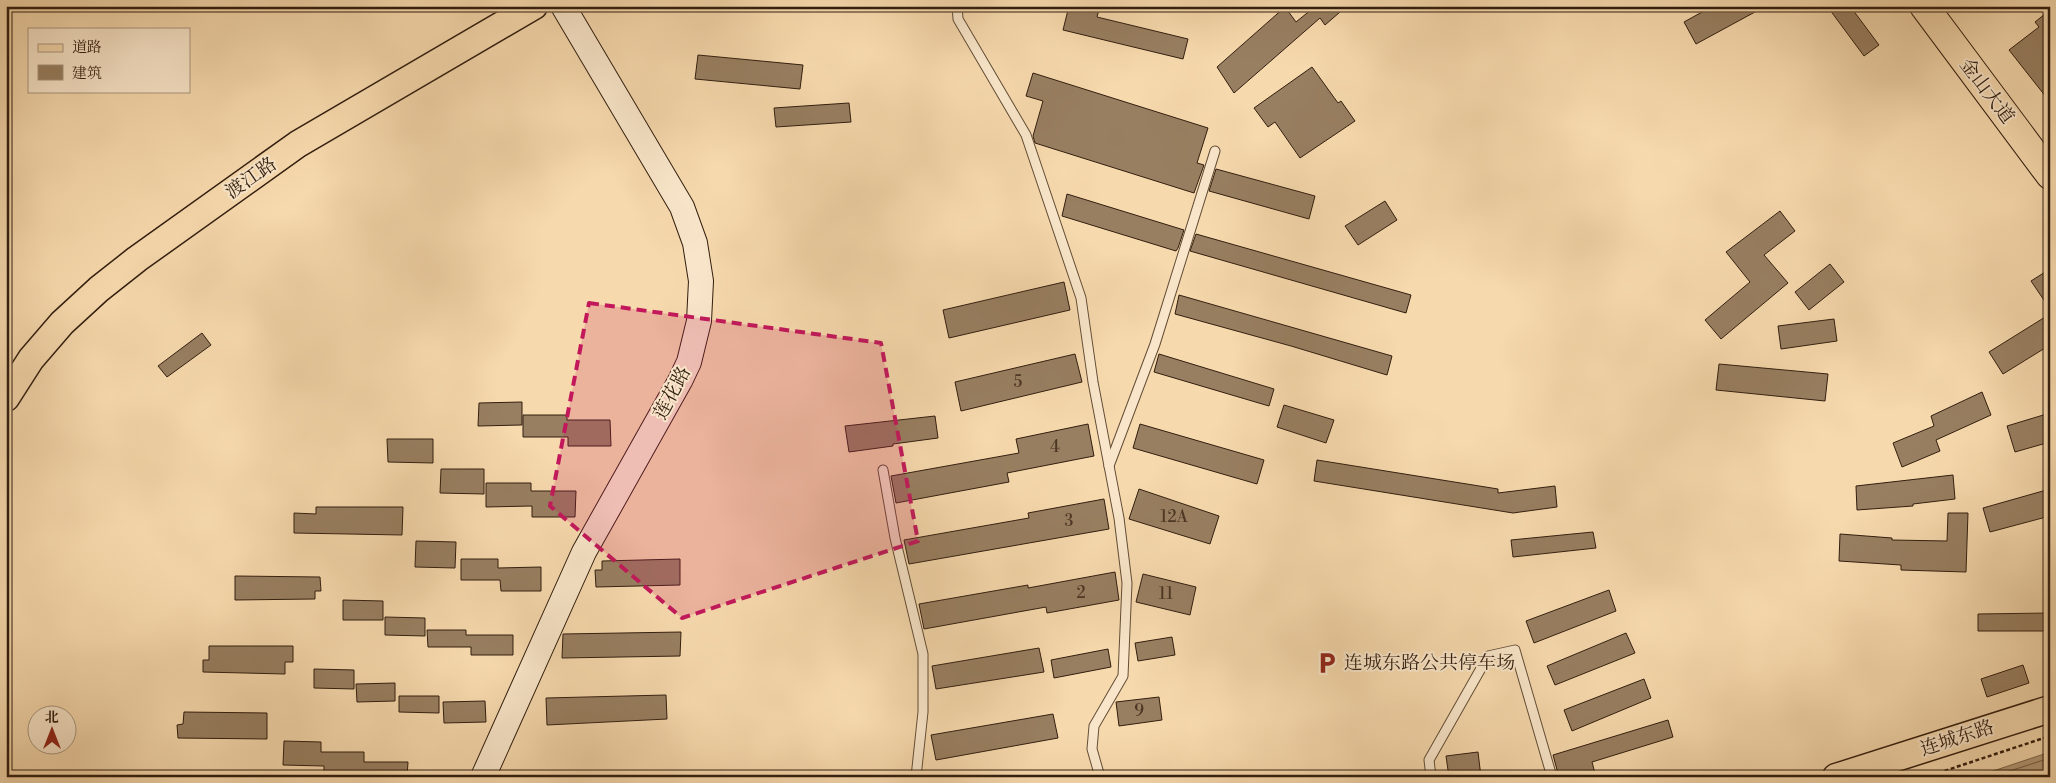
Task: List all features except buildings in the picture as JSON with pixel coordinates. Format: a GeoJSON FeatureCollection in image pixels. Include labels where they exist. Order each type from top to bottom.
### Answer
{"type":"FeatureCollection","features":[{"type":"Feature","properties":{"kind":"highway","name":"金山大道"},"geometry":{"type":"LineString","coordinates":[[1924,6],[2050,176]]}},
{"type":"Feature","properties":{"kind":"highway","name":"金山大道"},"geometry":{"type":"LineString","coordinates":[[1944,6],[2050,149]]}},
{"type":"Feature","properties":{"kind":"main road","name":"渡江路"},"geometry":{"type":"LineString","coordinates":[[6,398],[31,359],[62,323],[99,289],[137,259],[298,144],[534,6]]}},
{"type":"Feature","properties":{"kind":"main road","name":"莲花路"},"geometry":{"type":"LineString","coordinates":[[483,777],[584,552],[680,381],[695,342],[699,321],[701,281],[699,262],[682,207],[563,6]]}},
{"type":"Feature","properties":{"kind":"main road","name":"连城东路"},"geometry":{"type":"LineString","coordinates":[[1836,777],[2050,709]]}},
{"type":"Feature","properties":{"kind":"lane"},"geometry":{"type":"LineString","coordinates":[[957,6],[958,19],[1026,135],[1075,275],[1081,298],[1093,382],[1119,518],[1127,583],[1123,676],[1094,726],[1092,749],[1100,777]]}},
{"type":"Feature","properties":{"kind":"lane"},"geometry":{"type":"LineString","coordinates":[[1109,466],[1154,344],[1215,151]]}},
{"type":"Feature","properties":{"kind":"lane"},"geometry":{"type":"LineString","coordinates":[[883,470],[895,538],[923,654],[923,712],[916,777]]}},
{"type":"Feature","properties":{"kind":"lane"},"geometry":{"type":"LineString","coordinates":[[1431,777],[1429,760],[1488,656],[1515,650],[1552,777]]}},
{"type":"Feature","properties":{"kind":"path"},"geometry":{"type":"LineString","coordinates":[[1926,777],[2050,736]]}},
{"type":"Feature","properties":{"kind":"highlighted area"},"geometry":{"type":"Polygon","coordinates":[[[589,303],[881,343],[918,541],[682,618],[550,506],[589,303]]]}},
{"type":"Feature","properties":{"kind":"water"},"geometry":{"type":"Polygon","coordinates":[[[2050,752],[2050,777],[1975,777],[2050,752]]]}},
{"type":"Feature","properties":{"kind":"place","name":"连城东路公共停车场"},"geometry":{"type":"Point","coordinates":[1327,663]}}]}
